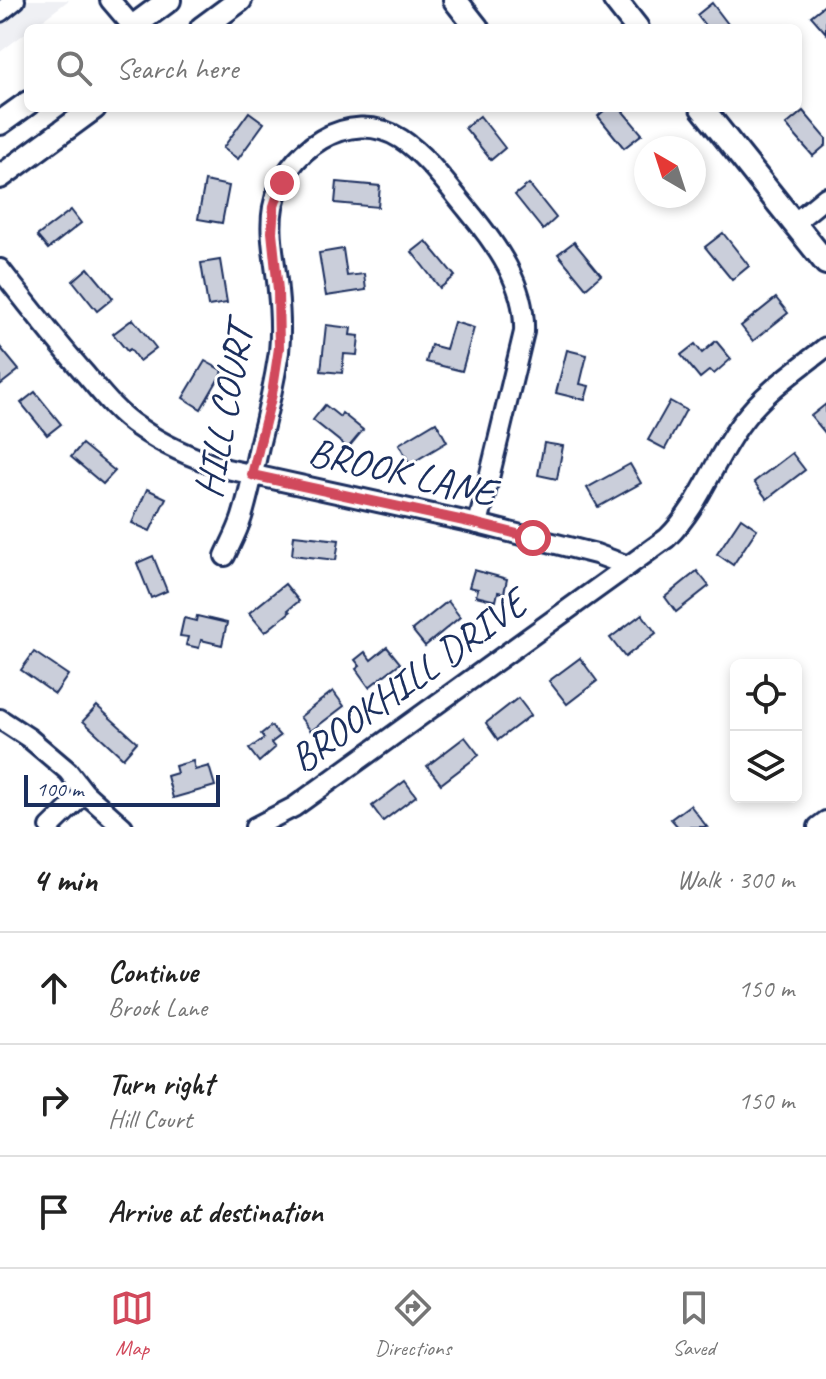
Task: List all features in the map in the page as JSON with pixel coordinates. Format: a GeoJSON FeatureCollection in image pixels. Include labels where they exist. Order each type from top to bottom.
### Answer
{"type":"FeatureCollection","features":[{"type":"Feature","properties":{"kind":"main road"},"geometry":{"type":"LineString","coordinates":[[137,24],[169,0]]}},
{"type":"Feature","properties":{"kind":"main road"},"geometry":{"type":"LineString","coordinates":[[207,24],[240,0]]}},
{"type":"Feature","properties":{"kind":"main road"},"geometry":{"type":"LineString","coordinates":[[455,0],[474,24]]}},
{"type":"Feature","properties":{"kind":"main road"},"geometry":{"type":"LineString","coordinates":[[470,0],[489,24]]}},
{"type":"Feature","properties":{"kind":"main road"},"geometry":{"type":"LineString","coordinates":[[615,0],[634,24]]}},
{"type":"Feature","properties":{"kind":"main road"},"geometry":{"type":"LineString","coordinates":[[0,123],[24,106]]}},
{"type":"Feature","properties":{"kind":"main road"},"geometry":{"type":"LineString","coordinates":[[0,177],[89,112]]}},
{"type":"Feature","properties":{"kind":"main road"},"geometry":{"type":"LineString","coordinates":[[705,112],[826,263]]}},
{"type":"Feature","properties":{"kind":"street"},"geometry":{"type":"LineString","coordinates":[[0,12],[15,0]]}},
{"type":"Feature","properties":{"kind":"street"},"geometry":{"type":"LineString","coordinates":[[110,0],[129,24]]}},
{"type":"Feature","properties":{"kind":"street","name":"HILL COURT"},"geometry":{"type":"LineString","coordinates":[[225,556],[242,518],[272,394],[279,348],[278,290],[272,232],[274,206],[291,167],[316,142],[354,128],[380,129],[400,138],[422,156],[499,253],[519,291],[524,310],[524,332],[478,524]]}},
{"type":"Feature","properties":{"kind":"street"},"geometry":{"type":"LineString","coordinates":[[794,223],[826,197]]}},
{"type":"Feature","properties":{"kind":"street","name":"BROOK LANE"},"geometry":{"type":"LineString","coordinates":[[0,269],[115,409],[137,427],[176,450],[252,475],[478,524],[596,554],[628,566]]}},
{"type":"Feature","properties":{"kind":"street","name":"BROOKHILL DRIVE"},"geometry":{"type":"LineString","coordinates":[[255,827],[294,807],[652,549],[679,526],[735,432],[758,403],[826,347]]}},
{"type":"Feature","properties":{"kind":"street"},"geometry":{"type":"LineString","coordinates":[[0,719],[29,738],[68,771],[85,793],[123,827]]}},
{"type":"Feature","properties":{"kind":"street"},"geometry":{"type":"LineString","coordinates":[[50,827],[85,793]]}},
{"type":"Feature","properties":{"kind":"street"},"geometry":{"type":"LineString","coordinates":[[818,827],[826,821]]}},
{"type":"Feature","properties":{"kind":"shaded area"},"geometry":{"type":"Polygon","coordinates":[[[0,0],[69,0],[37,24],[24,24],[24,34],[0,52],[0,0]]]}},
{"type":"Feature","properties":{"kind":"building"},"geometry":{"type":"Polygon","coordinates":[[[712,3],[728,24],[704,24],[697,15],[712,3]]]}},
{"type":"Feature","properties":{"kind":"building"},"geometry":{"type":"Polygon","coordinates":[[[826,4],[826,33],[811,16],[826,4]]]}},
{"type":"Feature","properties":{"kind":"building"},"geometry":{"type":"Polygon","coordinates":[[[249,112],[264,123],[238,159],[223,148],[249,112]]]}},
{"type":"Feature","properties":{"kind":"building"},"geometry":{"type":"Polygon","coordinates":[[[602,112],[623,112],[642,134],[634,136],[634,140],[624,148],[598,116],[602,112]]]}},
{"type":"Feature","properties":{"kind":"building"},"geometry":{"type":"Polygon","coordinates":[[[802,112],[826,138],[826,145],[813,156],[786,125],[802,112]]]}},
{"type":"Feature","properties":{"kind":"building"},"geometry":{"type":"Polygon","coordinates":[[[480,116],[505,148],[491,160],[465,128],[480,116]]]}},
{"type":"Feature","properties":{"kind":"building"},"geometry":{"type":"Polygon","coordinates":[[[205,181],[229,186],[222,223],[198,219],[205,181]]]}},
{"type":"Feature","properties":{"kind":"building"},"geometry":{"type":"Polygon","coordinates":[[[337,182],[380,186],[378,207],[335,203],[337,182]]]}},
{"type":"Feature","properties":{"kind":"building"},"geometry":{"type":"Polygon","coordinates":[[[529,184],[556,218],[543,230],[515,195],[529,184]]]}},
{"type":"Feature","properties":{"kind":"building"},"geometry":{"type":"Polygon","coordinates":[[[71,210],[81,223],[48,249],[37,236],[71,210]]]}},
{"type":"Feature","properties":{"kind":"building"},"geometry":{"type":"Polygon","coordinates":[[[723,233],[749,266],[732,280],[705,247],[723,233]]]}},
{"type":"Feature","properties":{"kind":"building"},"geometry":{"type":"Polygon","coordinates":[[[426,241],[455,276],[440,288],[412,252],[426,241]]]}},
{"type":"Feature","properties":{"kind":"building"},"geometry":{"type":"Polygon","coordinates":[[[574,242],[601,275],[586,288],[558,254],[574,242]]]}},
{"type":"Feature","properties":{"kind":"building"},"geometry":{"type":"Polygon","coordinates":[[[343,249],[347,276],[364,274],[366,290],[326,296],[319,253],[343,249]]]}},
{"type":"Feature","properties":{"kind":"building"},"geometry":{"type":"Polygon","coordinates":[[[220,260],[227,303],[208,306],[201,263],[220,260]]]}},
{"type":"Feature","properties":{"kind":"building"},"geometry":{"type":"Polygon","coordinates":[[[88,268],[113,298],[97,311],[73,281],[88,268]]]}},
{"type":"Feature","properties":{"kind":"building"},"geometry":{"type":"Polygon","coordinates":[[[776,298],[788,313],[753,341],[741,326],[776,298]]]}},
{"type":"Feature","properties":{"kind":"building"},"geometry":{"type":"Polygon","coordinates":[[[133,319],[156,348],[139,361],[113,334],[133,319]]]}},
{"type":"Feature","properties":{"kind":"building"},"geometry":{"type":"Polygon","coordinates":[[[454,322],[474,328],[462,371],[426,362],[431,345],[446,349],[454,322]]]}},
{"type":"Feature","properties":{"kind":"building"},"geometry":{"type":"Polygon","coordinates":[[[326,325],[351,328],[350,335],[359,336],[357,355],[344,354],[342,373],[321,371],[326,325]]]}},
{"type":"Feature","properties":{"kind":"building"},"geometry":{"type":"Polygon","coordinates":[[[716,341],[731,359],[714,374],[710,370],[700,378],[681,355],[695,344],[702,353],[716,341]]]}},
{"type":"Feature","properties":{"kind":"building"},"geometry":{"type":"Polygon","coordinates":[[[0,347],[19,370],[0,385],[0,347]]]}},
{"type":"Feature","properties":{"kind":"building"},"geometry":{"type":"Polygon","coordinates":[[[567,350],[587,355],[580,384],[589,386],[585,400],[556,393],[567,350]]]}},
{"type":"Feature","properties":{"kind":"building"},"geometry":{"type":"Polygon","coordinates":[[[205,361],[223,371],[201,409],[183,398],[205,361]]]}},
{"type":"Feature","properties":{"kind":"building"},"geometry":{"type":"Polygon","coordinates":[[[35,392],[61,424],[47,435],[21,403],[35,392]]]}},
{"type":"Feature","properties":{"kind":"building"},"geometry":{"type":"Polygon","coordinates":[[[670,401],[686,410],[665,449],[648,440],[670,401]]]}},
{"type":"Feature","properties":{"kind":"building"},"geometry":{"type":"Polygon","coordinates":[[[826,404],[826,434],[811,416],[826,404]]]}},
{"type":"Feature","properties":{"kind":"building"},"geometry":{"type":"Polygon","coordinates":[[[325,405],[340,417],[342,413],[363,430],[348,448],[313,420],[325,405]]]}},
{"type":"Feature","properties":{"kind":"building"},"geometry":{"type":"Polygon","coordinates":[[[436,422],[447,442],[410,464],[399,444],[436,422]]]}},
{"type":"Feature","properties":{"kind":"building"},"geometry":{"type":"Polygon","coordinates":[[[544,443],[563,446],[557,479],[538,475],[544,443]]]}},
{"type":"Feature","properties":{"kind":"building"},"geometry":{"type":"Polygon","coordinates":[[[82,444],[115,471],[103,484],[71,457],[82,444]]]}},
{"type":"Feature","properties":{"kind":"building"},"geometry":{"type":"Polygon","coordinates":[[[792,453],[805,470],[767,499],[754,482],[792,453]]]}},
{"type":"Feature","properties":{"kind":"building"},"geometry":{"type":"Polygon","coordinates":[[[630,464],[641,483],[598,507],[587,488],[630,464]]]}},
{"type":"Feature","properties":{"kind":"building"},"geometry":{"type":"Polygon","coordinates":[[[147,489],[166,498],[150,531],[132,523],[147,489]]]}},
{"type":"Feature","properties":{"kind":"building"},"geometry":{"type":"Polygon","coordinates":[[[741,518],[757,529],[733,565],[717,554],[741,518]]]}},
{"type":"Feature","properties":{"kind":"building"},"geometry":{"type":"Polygon","coordinates":[[[294,535],[339,540],[336,560],[292,555],[294,535]]]}},
{"type":"Feature","properties":{"kind":"building"},"geometry":{"type":"Polygon","coordinates":[[[153,556],[167,591],[151,598],[137,563],[153,556]]]}},
{"type":"Feature","properties":{"kind":"building"},"geometry":{"type":"Polygon","coordinates":[[[474,570],[507,579],[504,593],[498,592],[496,601],[476,596],[478,589],[469,587],[474,570]]]}},
{"type":"Feature","properties":{"kind":"building"},"geometry":{"type":"Polygon","coordinates":[[[697,571],[709,586],[676,612],[665,597],[697,571]]]}},
{"type":"Feature","properties":{"kind":"building"},"geometry":{"type":"Polygon","coordinates":[[[285,584],[299,601],[265,632],[249,613],[285,584]]]}},
{"type":"Feature","properties":{"kind":"building"},"geometry":{"type":"Polygon","coordinates":[[[448,601],[460,617],[425,646],[412,630],[448,601]]]}},
{"type":"Feature","properties":{"kind":"building"},"geometry":{"type":"Polygon","coordinates":[[[642,614],[656,633],[625,657],[610,638],[642,614]]]}},
{"type":"Feature","properties":{"kind":"building"},"geometry":{"type":"Polygon","coordinates":[[[197,616],[227,623],[222,645],[201,640],[199,648],[186,645],[188,637],[180,636],[184,618],[196,621],[197,616]]]}},
{"type":"Feature","properties":{"kind":"building"},"geometry":{"type":"Polygon","coordinates":[[[387,647],[400,663],[369,687],[356,669],[360,666],[355,660],[365,652],[371,660],[387,647]]]}},
{"type":"Feature","properties":{"kind":"building"},"geometry":{"type":"Polygon","coordinates":[[[34,652],[68,675],[55,694],[21,670],[34,652]]]}},
{"type":"Feature","properties":{"kind":"building"},"geometry":{"type":"Polygon","coordinates":[[[580,658],[597,681],[567,704],[549,681],[580,658]]]}},
{"type":"Feature","properties":{"kind":"building"},"geometry":{"type":"Polygon","coordinates":[[[333,691],[344,706],[311,731],[300,717],[333,691]]]}},
{"type":"Feature","properties":{"kind":"building"},"geometry":{"type":"Polygon","coordinates":[[[518,698],[531,715],[498,740],[486,723],[518,698]]]}},
{"type":"Feature","properties":{"kind":"building"},"geometry":{"type":"Polygon","coordinates":[[[97,706],[137,742],[123,758],[83,721],[97,706]]]}},
{"type":"Feature","properties":{"kind":"building"},"geometry":{"type":"Polygon","coordinates":[[[271,726],[280,736],[271,743],[275,748],[259,762],[249,749],[264,738],[261,734],[271,726]]]}},
{"type":"Feature","properties":{"kind":"building"},"geometry":{"type":"Polygon","coordinates":[[[465,737],[479,755],[441,784],[427,766],[465,737]]]}},
{"type":"Feature","properties":{"kind":"building"},"geometry":{"type":"Polygon","coordinates":[[[193,761],[195,770],[209,766],[215,786],[173,798],[167,776],[177,773],[175,766],[193,761]]]}},
{"type":"Feature","properties":{"kind":"building"},"geometry":{"type":"Polygon","coordinates":[[[405,781],[416,796],[383,821],[372,806],[405,781]]]}},
{"type":"Feature","properties":{"kind":"building"},"geometry":{"type":"Polygon","coordinates":[[[690,805],[707,827],[678,827],[671,819],[690,805]]]}},
{"type":"Feature","properties":{"kind":"route"},"geometry":{"type":"LineString","coordinates":[[282,183],[274,206],[272,232],[278,290],[279,348],[272,394],[252,475],[533,538]]}}]}
